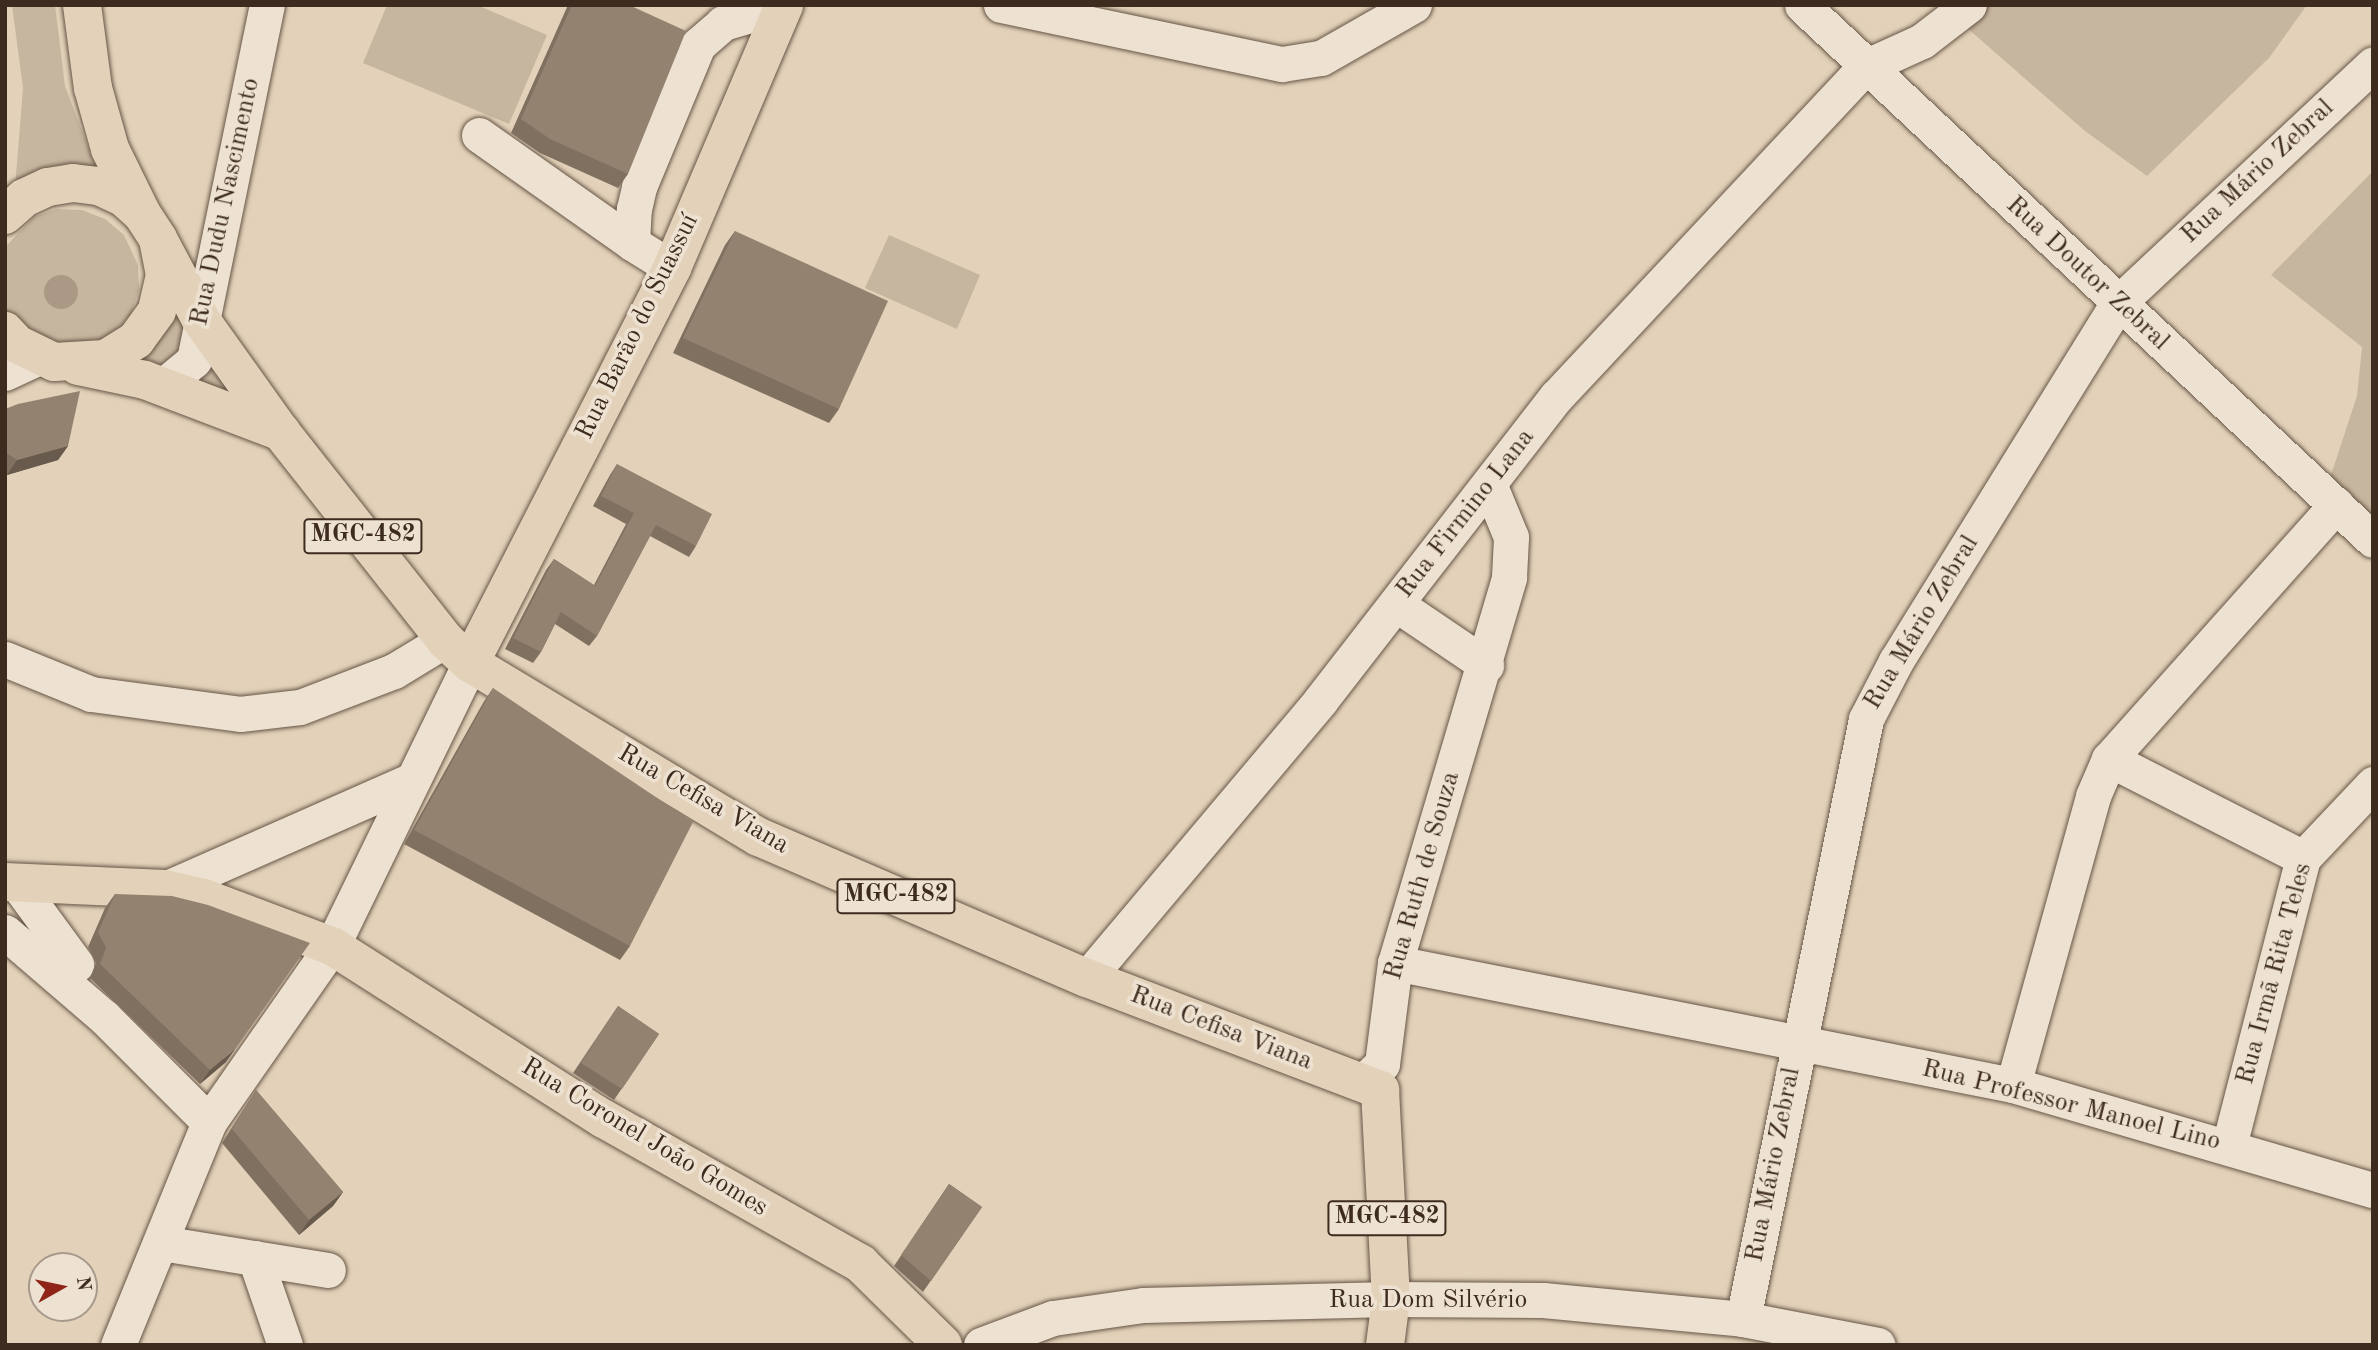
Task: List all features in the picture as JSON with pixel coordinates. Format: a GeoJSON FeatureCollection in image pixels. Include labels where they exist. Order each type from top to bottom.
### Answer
{"type":"FeatureCollection","features":[{"type":"Feature","properties":{"kind":"main road","name":"MGC-482"},"geometry":{"type":"LineString","coordinates":[[38,365],[105,359],[136,340],[157,311],[165,275],[150,226],[110,149],[93,88],[82,5]]}},
{"type":"Feature","properties":{"kind":"main road","name":"Rua Barão do Suassuí"},"geometry":{"type":"LineString","coordinates":[[463,649],[672,268],[784,5]]}},
{"type":"Feature","properties":{"kind":"main road","name":"MGC-482"},"geometry":{"type":"LineString","coordinates":[[5,215],[24,198],[48,187],[74,183],[99,186],[123,197],[150,226]]}},
{"type":"Feature","properties":{"kind":"main road","name":"Rua Cefisa Viana"},"geometry":{"type":"LineString","coordinates":[[150,226],[201,320],[282,432],[463,649],[759,837],[1087,978],[1371,1086]]}},
{"type":"Feature","properties":{"kind":"main road"},"geometry":{"type":"LineString","coordinates":[[5,331],[38,365],[163,386],[282,432]]}},
{"type":"Feature","properties":{"kind":"main road","name":"Rua Coronel João Gomes"},"geometry":{"type":"LineString","coordinates":[[10,882],[165,889],[204,898],[332,946],[604,1119],[861,1264],[943,1345]]}},
{"type":"Feature","properties":{"kind":"main road","name":"MGC-482"},"geometry":{"type":"LineString","coordinates":[[1371,1086],[1391,1299],[1385,1345]]}},
{"type":"Feature","properties":{"kind":"street","name":"Rua Dudu Nascimento"},"geometry":{"type":"LineString","coordinates":[[163,386],[194,360],[267,5]]}},
{"type":"Feature","properties":{"kind":"street"},"geometry":{"type":"LineString","coordinates":[[632,243],[639,187],[698,45],[723,23],[784,5]]}},
{"type":"Feature","properties":{"kind":"street"},"geometry":{"type":"LineString","coordinates":[[1001,5],[1282,64],[1321,58],[1414,5]]}},
{"type":"Feature","properties":{"kind":"street","name":"Rua Doutor Zebral"},"geometry":{"type":"LineString","coordinates":[[1802,5],[1865,67],[2373,540]]}},
{"type":"Feature","properties":{"kind":"street"},"geometry":{"type":"LineString","coordinates":[[1865,67],[1922,41],[1969,5]]}},
{"type":"Feature","properties":{"kind":"street","name":"Rua Mário Zebral"},"geometry":{"type":"LineString","coordinates":[[1743,1319],[1866,719],[1896,661],[2118,303],[2373,64]]}},
{"type":"Feature","properties":{"kind":"street","name":"Rua Firmino Lana"},"geometry":{"type":"LineString","coordinates":[[1087,978],[1320,701],[1490,486],[1557,396],[1865,67]]}},
{"type":"Feature","properties":{"kind":"street"},"geometry":{"type":"LineString","coordinates":[[479,135],[632,243],[672,268]]}},
{"type":"Feature","properties":{"kind":"street","name":"Rua Ruth de Souza"},"geometry":{"type":"LineString","coordinates":[[1371,1086],[1381,1064],[1395,963],[1486,665],[1509,577],[1511,537],[1490,486]]}},
{"type":"Feature","properties":{"kind":"street"},"geometry":{"type":"LineString","coordinates":[[2013,1085],[2093,796],[2109,758],[2336,505]]}},
{"type":"Feature","properties":{"kind":"street"},"geometry":{"type":"LineString","coordinates":[[1396,604],[1486,665]]}},
{"type":"Feature","properties":{"kind":"street"},"geometry":{"type":"LineString","coordinates":[[5,659],[91,694],[240,714],[300,707],[394,670],[463,649]]}},
{"type":"Feature","properties":{"kind":"street","name":"Rua Barão do Suassuí"},"geometry":{"type":"LineString","coordinates":[[118,1345],[208,1122],[332,946],[410,781],[463,649]]}},
{"type":"Feature","properties":{"kind":"street"},"geometry":{"type":"LineString","coordinates":[[2109,758],[2303,858]]}},
{"type":"Feature","properties":{"kind":"street"},"geometry":{"type":"LineString","coordinates":[[165,889],[410,781]]}},
{"type":"Feature","properties":{"kind":"street","name":"Rua Irmã Rita Teles"},"geometry":{"type":"LineString","coordinates":[[2229,1146],[2303,858],[2373,784]]}},
{"type":"Feature","properties":{"kind":"street"},"geometry":{"type":"LineString","coordinates":[[10,882],[76,964]]}},
{"type":"Feature","properties":{"kind":"street"},"geometry":{"type":"LineString","coordinates":[[5,932],[105,1018],[208,1122]]}},
{"type":"Feature","properties":{"kind":"street","name":"Rua Professor Manoel Lino"},"geometry":{"type":"LineString","coordinates":[[1395,963],[2013,1085],[2373,1190]]}},
{"type":"Feature","properties":{"kind":"street"},"geometry":{"type":"LineString","coordinates":[[160,1243],[328,1270]]}},
{"type":"Feature","properties":{"kind":"street"},"geometry":{"type":"LineString","coordinates":[[255,1258],[285,1345]]}},
{"type":"Feature","properties":{"kind":"street","name":"Rua Dom Silvério"},"geometry":{"type":"LineString","coordinates":[[981,1345],[1053,1318],[1143,1305],[1391,1299],[1543,1300],[1743,1319],[1878,1345]]}},
{"type":"Feature","properties":{"kind":"shaded area"},"geometry":{"type":"Polygon","coordinates":[[[12,5],[55,5],[65,86],[103,186],[14,200],[23,88],[12,5]]]}},
{"type":"Feature","properties":{"kind":"shaded area"},"geometry":{"type":"Polygon","coordinates":[[[387,5],[477,5],[547,35],[509,124],[363,63],[387,5]]]}},
{"type":"Feature","properties":{"kind":"shaded area"},"geometry":{"type":"Polygon","coordinates":[[[1948,5],[2307,5],[2269,58],[2147,176],[2085,131],[1958,20],[1948,5]]]}},
{"type":"Feature","properties":{"kind":"shaded area"},"geometry":{"type":"Polygon","coordinates":[[[2373,171],[2373,523],[2328,484],[2357,396],[2362,347],[2271,275],[2373,171]]]}},
{"type":"Feature","properties":{"kind":"shaded area"},"geometry":{"type":"Polygon","coordinates":[[[57,209],[82,210],[105,219],[124,235],[138,265],[139,290],[131,314],[115,333],[94,346],[43,346],[5,312],[5,247],[34,217],[57,209]]]}},
{"type":"Feature","properties":{"kind":"shaded area"},"geometry":{"type":"Polygon","coordinates":[[[889,235],[980,275],[957,329],[865,288],[889,235]]]}},
{"type":"Feature","properties":{"kind":"shaded area"},"geometry":{"type":"Polygon","coordinates":[[[61,275],[73,280],[78,292],[73,304],[61,309],[49,304],[44,292],[49,280],[61,275]]]}},
{"type":"Feature","properties":{"kind":"shaded area"},"geometry":{"type":"Polygon","coordinates":[[[167,290],[267,423],[107,362],[167,290]]]}},
{"type":"Feature","properties":{"kind":"building"},"geometry":{"type":"Polygon","coordinates":[[[572,5],[629,5],[686,31],[628,174],[550,139],[521,119],[572,5]]]}},
{"type":"Feature","properties":{"kind":"building"},"geometry":{"type":"Polygon","coordinates":[[[735,231],[888,301],[839,409],[683,338],[735,231]]]}},
{"type":"Feature","properties":{"kind":"building"},"geometry":{"type":"Polygon","coordinates":[[[80,391],[68,446],[17,460],[5,452],[5,409],[80,391]]]}},
{"type":"Feature","properties":{"kind":"building"},"geometry":{"type":"Polygon","coordinates":[[[617,464],[712,514],[696,546],[656,525],[597,636],[561,612],[541,652],[513,638],[554,559],[595,586],[634,513],[601,496],[617,464]]]}},
{"type":"Feature","properties":{"kind":"building"},"geometry":{"type":"Polygon","coordinates":[[[493,688],[693,822],[630,946],[414,830],[493,688]]]}},
{"type":"Feature","properties":{"kind":"building"},"geometry":{"type":"Polygon","coordinates":[[[115,894],[172,896],[208,905],[310,943],[236,1048],[210,1070],[100,964],[106,948],[98,932],[115,894]]]}},
{"type":"Feature","properties":{"kind":"building"},"geometry":{"type":"Polygon","coordinates":[[[618,1006],[659,1034],[622,1089],[581,1063],[618,1006]]]}},
{"type":"Feature","properties":{"kind":"building"},"geometry":{"type":"Polygon","coordinates":[[[256,1090],[343,1192],[309,1220],[232,1129],[256,1090]]]}},
{"type":"Feature","properties":{"kind":"building"},"geometry":{"type":"Polygon","coordinates":[[[949,1184],[982,1207],[931,1281],[901,1255],[949,1184]]]}}]}
